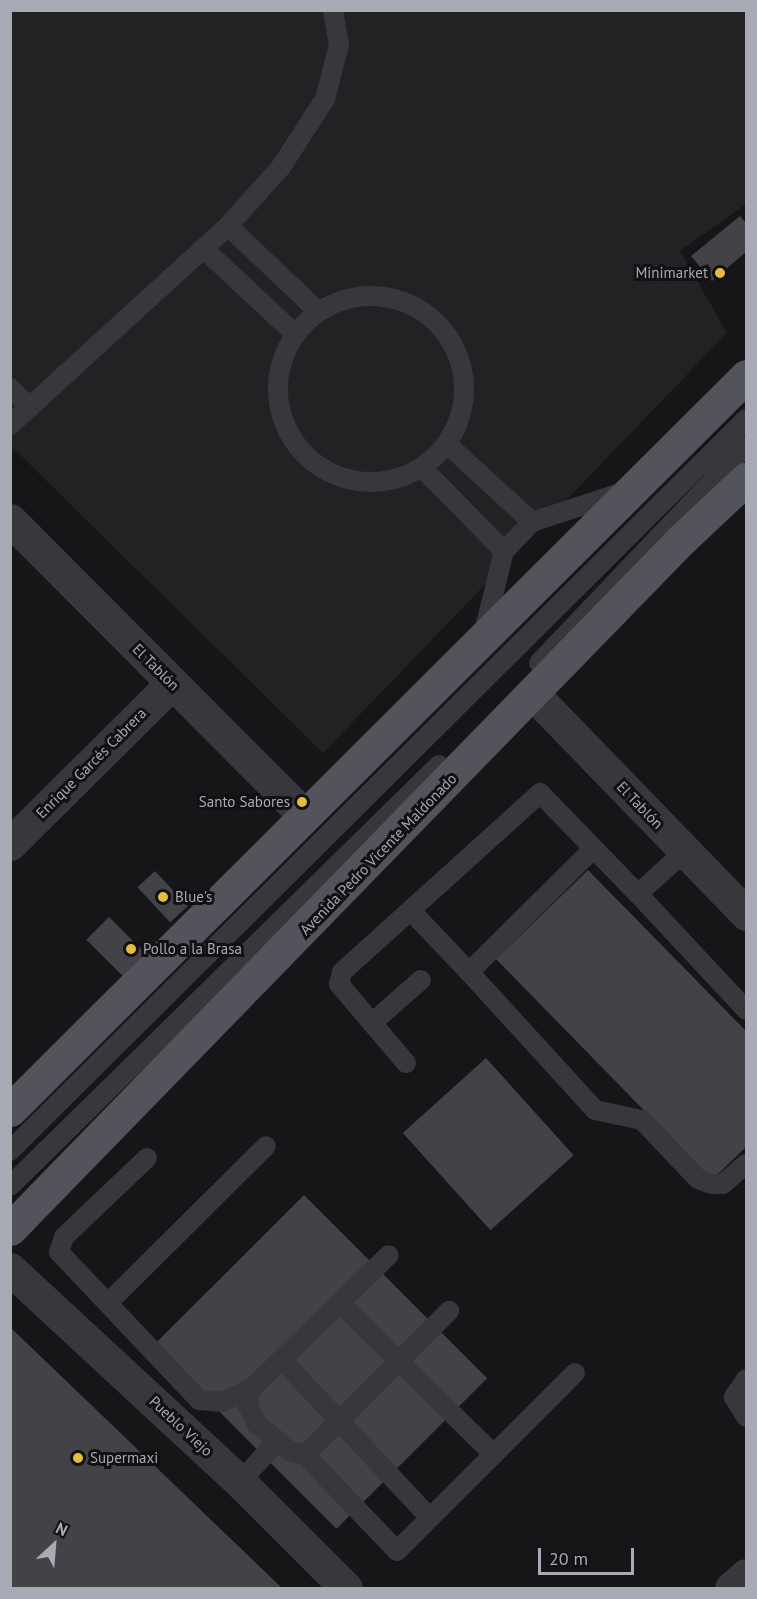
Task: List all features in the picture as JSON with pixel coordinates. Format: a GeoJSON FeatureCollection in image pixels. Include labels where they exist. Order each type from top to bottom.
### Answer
{"type":"FeatureCollection","features":[{"type":"Feature","properties":{"kind":"main road"},"geometry":{"type":"LineString","coordinates":[[10,1110],[302,813],[481,641],[747,376]]}},
{"type":"Feature","properties":{"kind":"main road","name":"Avenida Pedro Vicente Maldonado"},"geometry":{"type":"LineString","coordinates":[[10,1229],[747,479]]}},
{"type":"Feature","properties":{"kind":"street","name":"El Tablón"},"geometry":{"type":"LineString","coordinates":[[10,520],[302,813]]}},
{"type":"Feature","properties":{"kind":"street","name":"Enrique Garcés Cabrera"},"geometry":{"type":"LineString","coordinates":[[12,840],[172,683]]}},
{"type":"Feature","properties":{"kind":"street","name":"El Tablón"},"geometry":{"type":"LineString","coordinates":[[534,695],[747,914]]}},
{"type":"Feature","properties":{"kind":"street","name":"Pueblo Viejo"},"geometry":{"type":"LineString","coordinates":[[10,1269],[238,1479],[346,1588]]}},
{"type":"Feature","properties":{"kind":"street"},"geometry":{"type":"LineString","coordinates":[[731,1588],[747,1575]]}},
{"type":"Feature","properties":{"kind":"lane"},"geometry":{"type":"LineString","coordinates":[[10,425],[204,249],[281,167],[325,99],[339,45],[333,10]]}},
{"type":"Feature","properties":{"kind":"lane"},"geometry":{"type":"LineString","coordinates":[[228,226],[318,311]]}},
{"type":"Feature","properties":{"kind":"lane"},"geometry":{"type":"LineString","coordinates":[[204,249],[295,334]]}},
{"type":"Feature","properties":{"kind":"lane"},"geometry":{"type":"LineString","coordinates":[[381,296],[412,306],[438,324],[456,351],[464,382],[461,415],[447,444],[422,468],[392,481],[359,482],[328,472],[302,453],[284,426],[277,395],[280,362],[295,334],[318,311],[348,299],[381,296]]}},
{"type":"Feature","properties":{"kind":"lane"},"geometry":{"type":"LineString","coordinates":[[10,388],[30,407]]}},
{"type":"Feature","properties":{"kind":"lane"},"geometry":{"type":"LineString","coordinates":[[10,1151],[747,419]]}},
{"type":"Feature","properties":{"kind":"lane"},"geometry":{"type":"LineString","coordinates":[[447,444],[532,522]]}},
{"type":"Feature","properties":{"kind":"lane"},"geometry":{"type":"LineString","coordinates":[[10,1186],[498,708],[747,446]]}},
{"type":"Feature","properties":{"kind":"lane"},"geometry":{"type":"LineString","coordinates":[[422,468],[504,551]]}},
{"type":"Feature","properties":{"kind":"lane"},"geometry":{"type":"LineString","coordinates":[[481,641],[504,551],[532,522],[621,493],[643,480]]}},
{"type":"Feature","properties":{"kind":"lane"},"geometry":{"type":"LineString","coordinates":[[406,1063],[339,984],[342,972],[540,794],[747,1010]]}},
{"type":"Feature","properties":{"kind":"lane"},"geometry":{"type":"LineString","coordinates":[[469,972],[593,849]]}},
{"type":"Feature","properties":{"kind":"lane"},"geometry":{"type":"LineString","coordinates":[[638,894],[685,851]]}},
{"type":"Feature","properties":{"kind":"lane"},"geometry":{"type":"LineString","coordinates":[[411,911],[595,1110],[642,1120],[698,1179],[712,1184],[723,1185],[747,1164]]}},
{"type":"Feature","properties":{"kind":"lane"},"geometry":{"type":"LineString","coordinates":[[372,1023],[421,980]]}},
{"type":"Feature","properties":{"kind":"lane"},"geometry":{"type":"LineString","coordinates":[[109,1302],[266,1146]]}},
{"type":"Feature","properties":{"kind":"lane"},"geometry":{"type":"LineString","coordinates":[[147,1158],[64,1237],[59,1252],[200,1400],[222,1402],[251,1389],[284,1362],[339,1303],[389,1255]]}},
{"type":"Feature","properties":{"kind":"lane"},"geometry":{"type":"LineString","coordinates":[[339,1303],[494,1455]]}},
{"type":"Feature","properties":{"kind":"lane"},"geometry":{"type":"LineString","coordinates":[[305,1455],[339,1418],[398,1363],[448,1311]]}},
{"type":"Feature","properties":{"kind":"lane"},"geometry":{"type":"LineString","coordinates":[[284,1362],[339,1418],[430,1518]]}},
{"type":"Feature","properties":{"kind":"lane"},"geometry":{"type":"LineString","coordinates":[[251,1389],[249,1412],[273,1438],[305,1455],[397,1551],[575,1373]]}},
{"type":"Feature","properties":{"kind":"lane"},"geometry":{"type":"LineString","coordinates":[[747,1379],[734,1397],[747,1417]]}},
{"type":"Feature","properties":{"kind":"lane"},"geometry":{"type":"LineString","coordinates":[[238,1479],[273,1438]]}},
{"type":"Feature","properties":{"kind":"shaded area"},"geometry":{"type":"Polygon","coordinates":[[[10,11],[746,11],[746,204],[680,251],[727,333],[323,753],[11,446],[10,11]]]}},
{"type":"Feature","properties":{"kind":"building"},"geometry":{"type":"Polygon","coordinates":[[[740,216],[746,223],[746,252],[712,281],[691,256],[740,216]]]}},
{"type":"Feature","properties":{"kind":"building"},"geometry":{"type":"Polygon","coordinates":[[[588,870],[746,1031],[746,1147],[712,1180],[496,959],[588,870]]]}},
{"type":"Feature","properties":{"kind":"building","name":"Blue's"},"geometry":{"type":"Polygon","coordinates":[[[155,871],[188,906],[170,922],[137,887],[155,871]]]}},
{"type":"Feature","properties":{"kind":"building"},"geometry":{"type":"Polygon","coordinates":[[[109,917],[145,953],[122,976],[86,940],[109,917]]]}},
{"type":"Feature","properties":{"kind":"building"},"geometry":{"type":"Polygon","coordinates":[[[486,1058],[574,1155],[490,1230],[403,1133],[486,1058]]]}},
{"type":"Feature","properties":{"kind":"building"},"geometry":{"type":"Polygon","coordinates":[[[304,1195],[487,1378],[337,1529],[153,1346],[304,1195]]]}},
{"type":"Feature","properties":{"kind":"building","name":"Supermaxi"},"geometry":{"type":"Polygon","coordinates":[[[10,1327],[282,1588],[10,1588],[10,1327]]]}},
{"type":"Feature","properties":{"kind":"place","name":"Minimarket"},"geometry":{"type":"Point","coordinates":[720,273]}},
{"type":"Feature","properties":{"kind":"place","name":"Santo Sabores"},"geometry":{"type":"Point","coordinates":[302,802]}},
{"type":"Feature","properties":{"kind":"place","name":"Blue's"},"geometry":{"type":"Point","coordinates":[163,897]}},
{"type":"Feature","properties":{"kind":"place","name":"Pollo a la Brasa"},"geometry":{"type":"Point","coordinates":[131,949]}},
{"type":"Feature","properties":{"kind":"place","name":"Supermaxi"},"geometry":{"type":"Point","coordinates":[78,1458]}}]}
